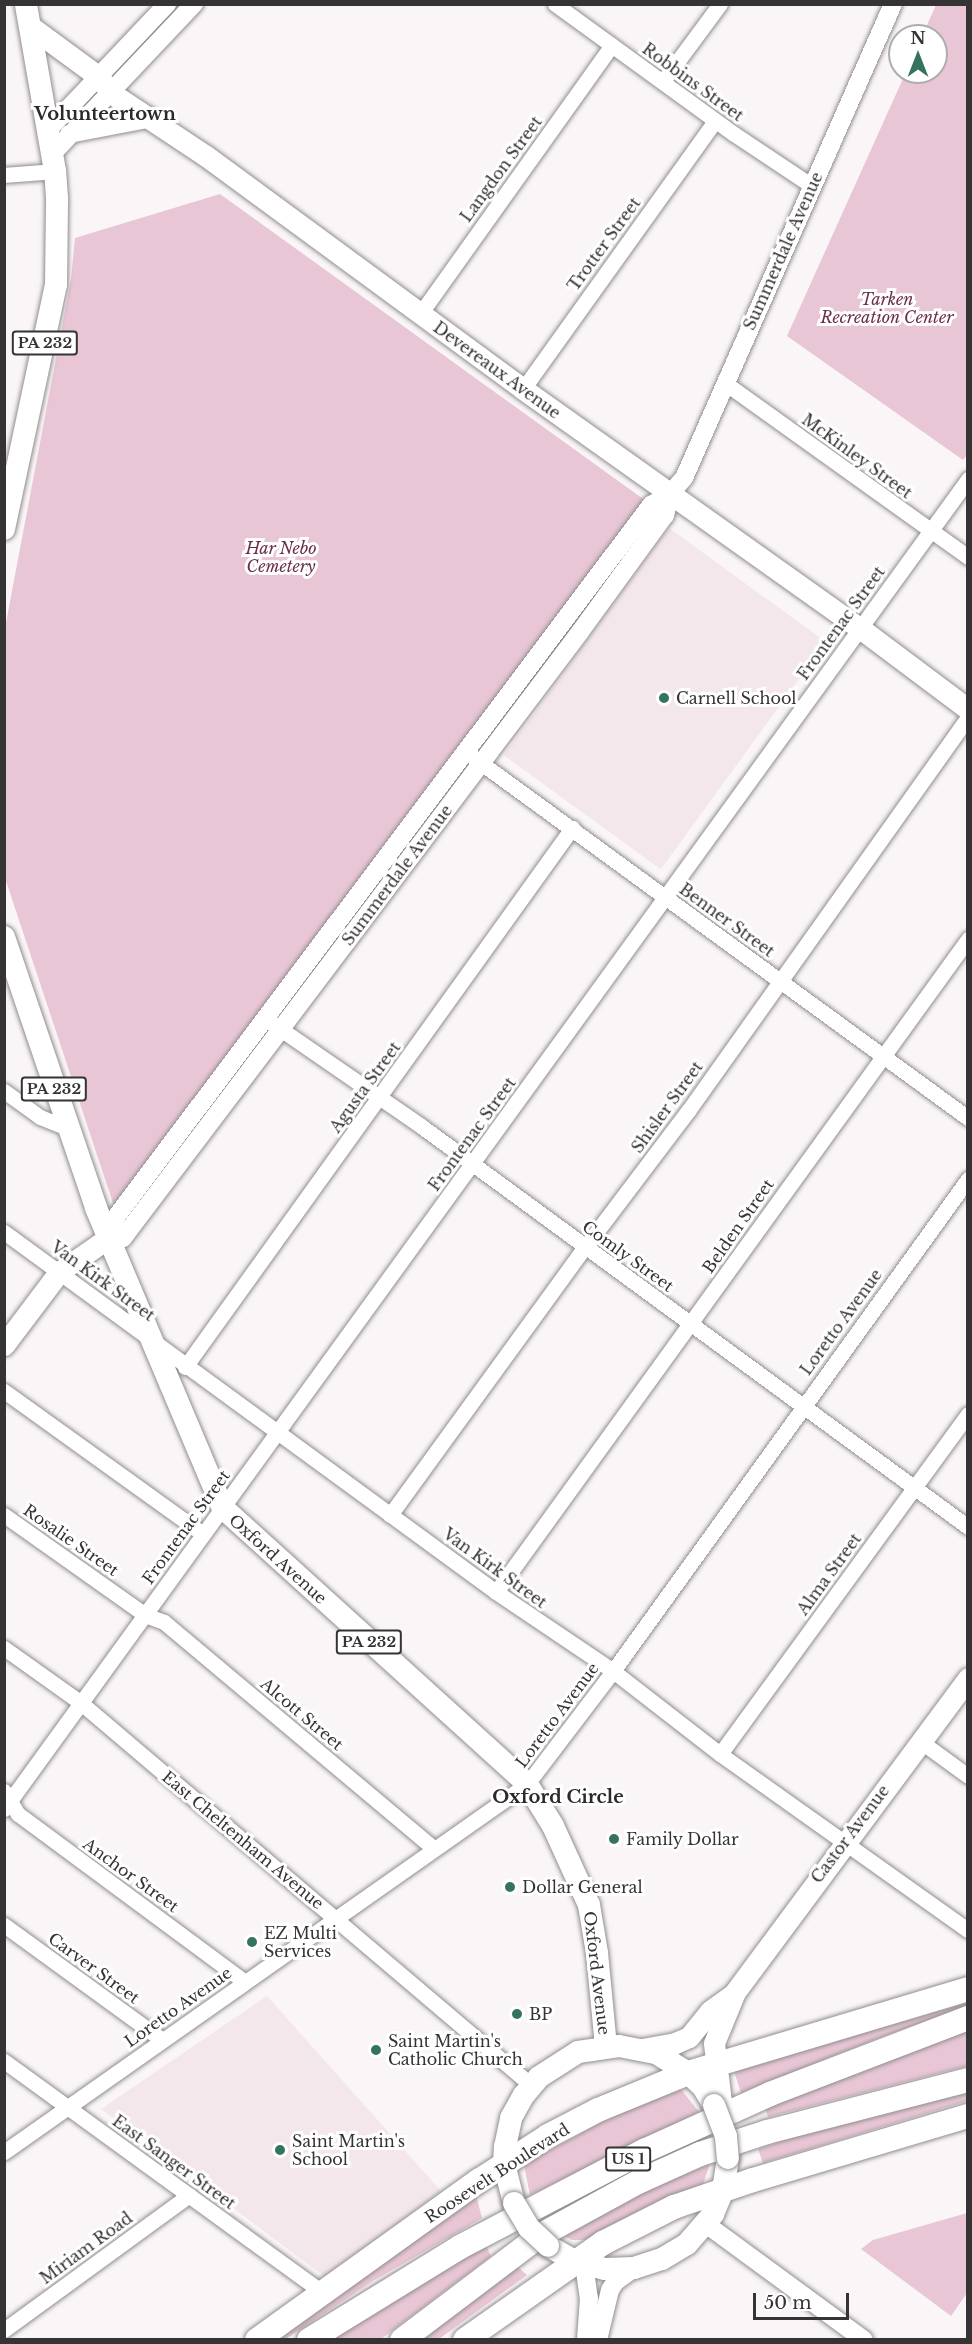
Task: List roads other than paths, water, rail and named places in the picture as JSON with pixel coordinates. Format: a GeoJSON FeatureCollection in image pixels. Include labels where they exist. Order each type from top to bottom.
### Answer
{"type":"FeatureCollection","features":[{"type":"Feature","properties":{"kind":"highway","name":"Roosevelt Boulevard"},"geometry":{"type":"LineString","coordinates":[[256,2340],[504,2164],[548,2136],[598,2110],[715,2064],[968,1989]]}},
{"type":"Feature","properties":{"kind":"highway","name":"US 1"},"geometry":{"type":"LineString","coordinates":[[309,2340],[460,2247],[644,2151],[770,2094],[968,2018]]}},
{"type":"Feature","properties":{"kind":"highway","name":"US 1"},"geometry":{"type":"LineString","coordinates":[[402,2340],[541,2235],[574,2215],[658,2172],[700,2154],[767,2132],[968,2080]]}},
{"type":"Feature","properties":{"kind":"highway"},"geometry":{"type":"LineString","coordinates":[[465,2340],[515,2304],[650,2218],[723,2190],[968,2116]]}},
{"type":"Feature","properties":{"kind":"main road","name":"PA 232"},"geometry":{"type":"LineString","coordinates":[[4,529],[56,285],[57,198],[53,162],[58,133],[26,4]]}},
{"type":"Feature","properties":{"kind":"main road","name":"Devereaux Avenue"},"geometry":{"type":"LineString","coordinates":[[31,27],[148,119],[206,156],[523,389],[861,629],[968,709]]}},
{"type":"Feature","properties":{"kind":"main road","name":"Oxford Avenue"},"geometry":{"type":"LineString","coordinates":[[4,937],[67,1128],[108,1238],[222,1508],[526,1784],[553,1826],[589,1905],[597,1953],[606,2047]]}},
{"type":"Feature","properties":{"kind":"main road","name":"Summerdale Avenue"},"geometry":{"type":"LineString","coordinates":[[4,1345],[59,1272],[108,1238]]}},
{"type":"Feature","properties":{"kind":"main road","name":"Castor Avenue"},"geometry":{"type":"LineString","coordinates":[[717,2104],[715,2064],[717,2033],[735,1992],[844,1842],[968,1678]]}},
{"type":"Feature","properties":{"kind":"main road","name":"Castor Avenue"},"geometry":{"type":"LineString","coordinates":[[642,2049],[689,2037],[710,2011],[735,1992]]}},
{"type":"Feature","properties":{"kind":"main road"},"geometry":{"type":"LineString","coordinates":[[606,2047],[642,2049],[667,2059],[688,2073],[717,2104],[726,2137],[728,2158],[723,2190],[706,2224],[675,2253],[634,2268],[605,2269],[579,2263],[548,2246],[529,2228],[514,2203],[504,2164],[504,2147],[511,2118],[531,2085],[548,2069],[578,2052],[606,2047]]}},
{"type":"Feature","properties":{"kind":"street"},"geometry":{"type":"LineString","coordinates":[[105,85],[167,4]]}},
{"type":"Feature","properties":{"kind":"street"},"geometry":{"type":"LineString","coordinates":[[58,133],[105,85],[194,4]]}},
{"type":"Feature","properties":{"kind":"street"},"geometry":{"type":"LineString","coordinates":[[663,81],[720,4]]}},
{"type":"Feature","properties":{"kind":"street","name":"Summerdale Avenue"},"geometry":{"type":"LineString","coordinates":[[108,1238],[123,1238],[466,752],[651,505],[670,494],[684,478],[893,4]]}},
{"type":"Feature","properties":{"kind":"street","name":"Robbins Street"},"geometry":{"type":"LineString","coordinates":[[558,5],[715,121],[812,186]]}},
{"type":"Feature","properties":{"kind":"street","name":"Langdon Street"},"geometry":{"type":"LineString","coordinates":[[420,314],[612,45]]}},
{"type":"Feature","properties":{"kind":"street"},"geometry":{"type":"LineString","coordinates":[[58,133],[148,119]]}},
{"type":"Feature","properties":{"kind":"street","name":"Trotter Street"},"geometry":{"type":"LineString","coordinates":[[523,389],[715,121]]}},
{"type":"Feature","properties":{"kind":"street"},"geometry":{"type":"LineString","coordinates":[[4,175],[53,162]]}},
{"type":"Feature","properties":{"kind":"street","name":"McKinley Street"},"geometry":{"type":"LineString","coordinates":[[725,383],[968,557]]}},
{"type":"Feature","properties":{"kind":"street","name":"Frontenac Street"},"geometry":{"type":"LineString","coordinates":[[7,1800],[279,1433],[471,1164],[968,479]]}},
{"type":"Feature","properties":{"kind":"street","name":"Summerdale Avenue"},"geometry":{"type":"LineString","coordinates":[[273,1024],[481,763],[580,632],[665,515],[670,494]]}},
{"type":"Feature","properties":{"kind":"street","name":"Shisler Street"},"geometry":{"type":"LineString","coordinates":[[390,1515],[585,1247],[688,1111],[968,717]]}},
{"type":"Feature","properties":{"kind":"street","name":"Benner Street"},"geometry":{"type":"LineString","coordinates":[[466,752],[968,1118]]}},
{"type":"Feature","properties":{"kind":"street","name":"Agusta Street"},"geometry":{"type":"LineString","coordinates":[[185,1367],[572,828]]}},
{"type":"Feature","properties":{"kind":"street","name":"Belden Street"},"geometry":{"type":"LineString","coordinates":[[496,1592],[968,939]]}},
{"type":"Feature","properties":{"kind":"street","name":"Comly Street"},"geometry":{"type":"LineString","coordinates":[[273,1024],[380,1097],[968,1527]]}},
{"type":"Feature","properties":{"kind":"street"},"geometry":{"type":"LineString","coordinates":[[4,1090],[40,1117],[67,1128]]}},
{"type":"Feature","properties":{"kind":"street","name":"Loretto Avenue"},"geometry":{"type":"LineString","coordinates":[[4,2152],[526,1784],[613,1671],[968,1179]]}},
{"type":"Feature","properties":{"kind":"street","name":"Van Kirk Street"},"geometry":{"type":"LineString","coordinates":[[4,1232],[149,1337],[185,1367],[496,1592],[613,1671],[720,1754],[968,1930]]}},
{"type":"Feature","properties":{"kind":"street"},"geometry":{"type":"LineString","coordinates":[[4,1391],[203,1534]]}},
{"type":"Feature","properties":{"kind":"street","name":"Alma Street"},"geometry":{"type":"LineString","coordinates":[[720,1754],[968,1414]]}},
{"type":"Feature","properties":{"kind":"street","name":"Rosalie Street"},"geometry":{"type":"LineString","coordinates":[[4,1515],[145,1615]]}},
{"type":"Feature","properties":{"kind":"street","name":"Alcott Street"},"geometry":{"type":"LineString","coordinates":[[145,1615],[165,1622],[433,1848]]}},
{"type":"Feature","properties":{"kind":"street","name":"East Cheltenham Avenue"},"geometry":{"type":"LineString","coordinates":[[4,1648],[81,1703],[531,2085]]}},
{"type":"Feature","properties":{"kind":"street"},"geometry":{"type":"LineString","coordinates":[[920,1741],[968,1776]]}},
{"type":"Feature","properties":{"kind":"street","name":"Anchor Street"},"geometry":{"type":"LineString","coordinates":[[7,1800],[18,1814],[245,1982]]}},
{"type":"Feature","properties":{"kind":"street","name":"Carver Street"},"geometry":{"type":"LineString","coordinates":[[4,1925],[162,2040]]}},
{"type":"Feature","properties":{"kind":"street","name":"East Sanger Street"},"geometry":{"type":"LineString","coordinates":[[4,2061],[322,2292]]}},
{"type":"Feature","properties":{"kind":"street","name":"Miriam Road"},"geometry":{"type":"LineString","coordinates":[[4,2330],[189,2195]]}},
{"type":"Feature","properties":{"kind":"street"},"geometry":{"type":"LineString","coordinates":[[706,2224],[844,2334],[864,2340]]}},
{"type":"Feature","properties":{"kind":"street"},"geometry":{"type":"LineString","coordinates":[[579,2263],[589,2298],[586,2340]]}},
{"type":"Feature","properties":{"kind":"street"},"geometry":{"type":"LineString","coordinates":[[598,2340],[610,2290],[615,2282],[634,2268]]}},
{"type":"Feature","properties":{"kind":"street"},"geometry":{"type":"LineString","coordinates":[[490,2340],[515,2304]]}},
{"type":"Feature","properties":{"kind":"place","name":"Carnell School"},"geometry":{"type":"Point","coordinates":[664,698]}},
{"type":"Feature","properties":{"kind":"place","name":"Family Dollar"},"geometry":{"type":"Point","coordinates":[614,1839]}},
{"type":"Feature","properties":{"kind":"place","name":"Dollar General"},"geometry":{"type":"Point","coordinates":[510,1887]}},
{"type":"Feature","properties":{"kind":"place","name":"EZ Multi Services"},"geometry":{"type":"Point","coordinates":[252,1942]}},
{"type":"Feature","properties":{"kind":"place","name":"BP"},"geometry":{"type":"Point","coordinates":[517,2014]}},
{"type":"Feature","properties":{"kind":"place","name":"Saint Martin's Catholic Church"},"geometry":{"type":"Point","coordinates":[376,2050]}},
{"type":"Feature","properties":{"kind":"place","name":"Saint Martin's School"},"geometry":{"type":"Point","coordinates":[280,2150]}},
{"type":"Feature","properties":{"kind":"district","name":"Volunteertown"},"geometry":{"type":"Point","coordinates":[105,114]}},
{"type":"Feature","properties":{"kind":"district","name":"Oxford Circle"},"geometry":{"type":"Point","coordinates":[558,1797]}},
{"type":"Feature","properties":{"kind":"park label","name":"Tarken Recreation Center"},"geometry":{"type":"Point","coordinates":[887,308]}},
{"type":"Feature","properties":{"kind":"park label","name":"Har Nebo Cemetery"},"geometry":{"type":"Point","coordinates":[281,557]}}]}
